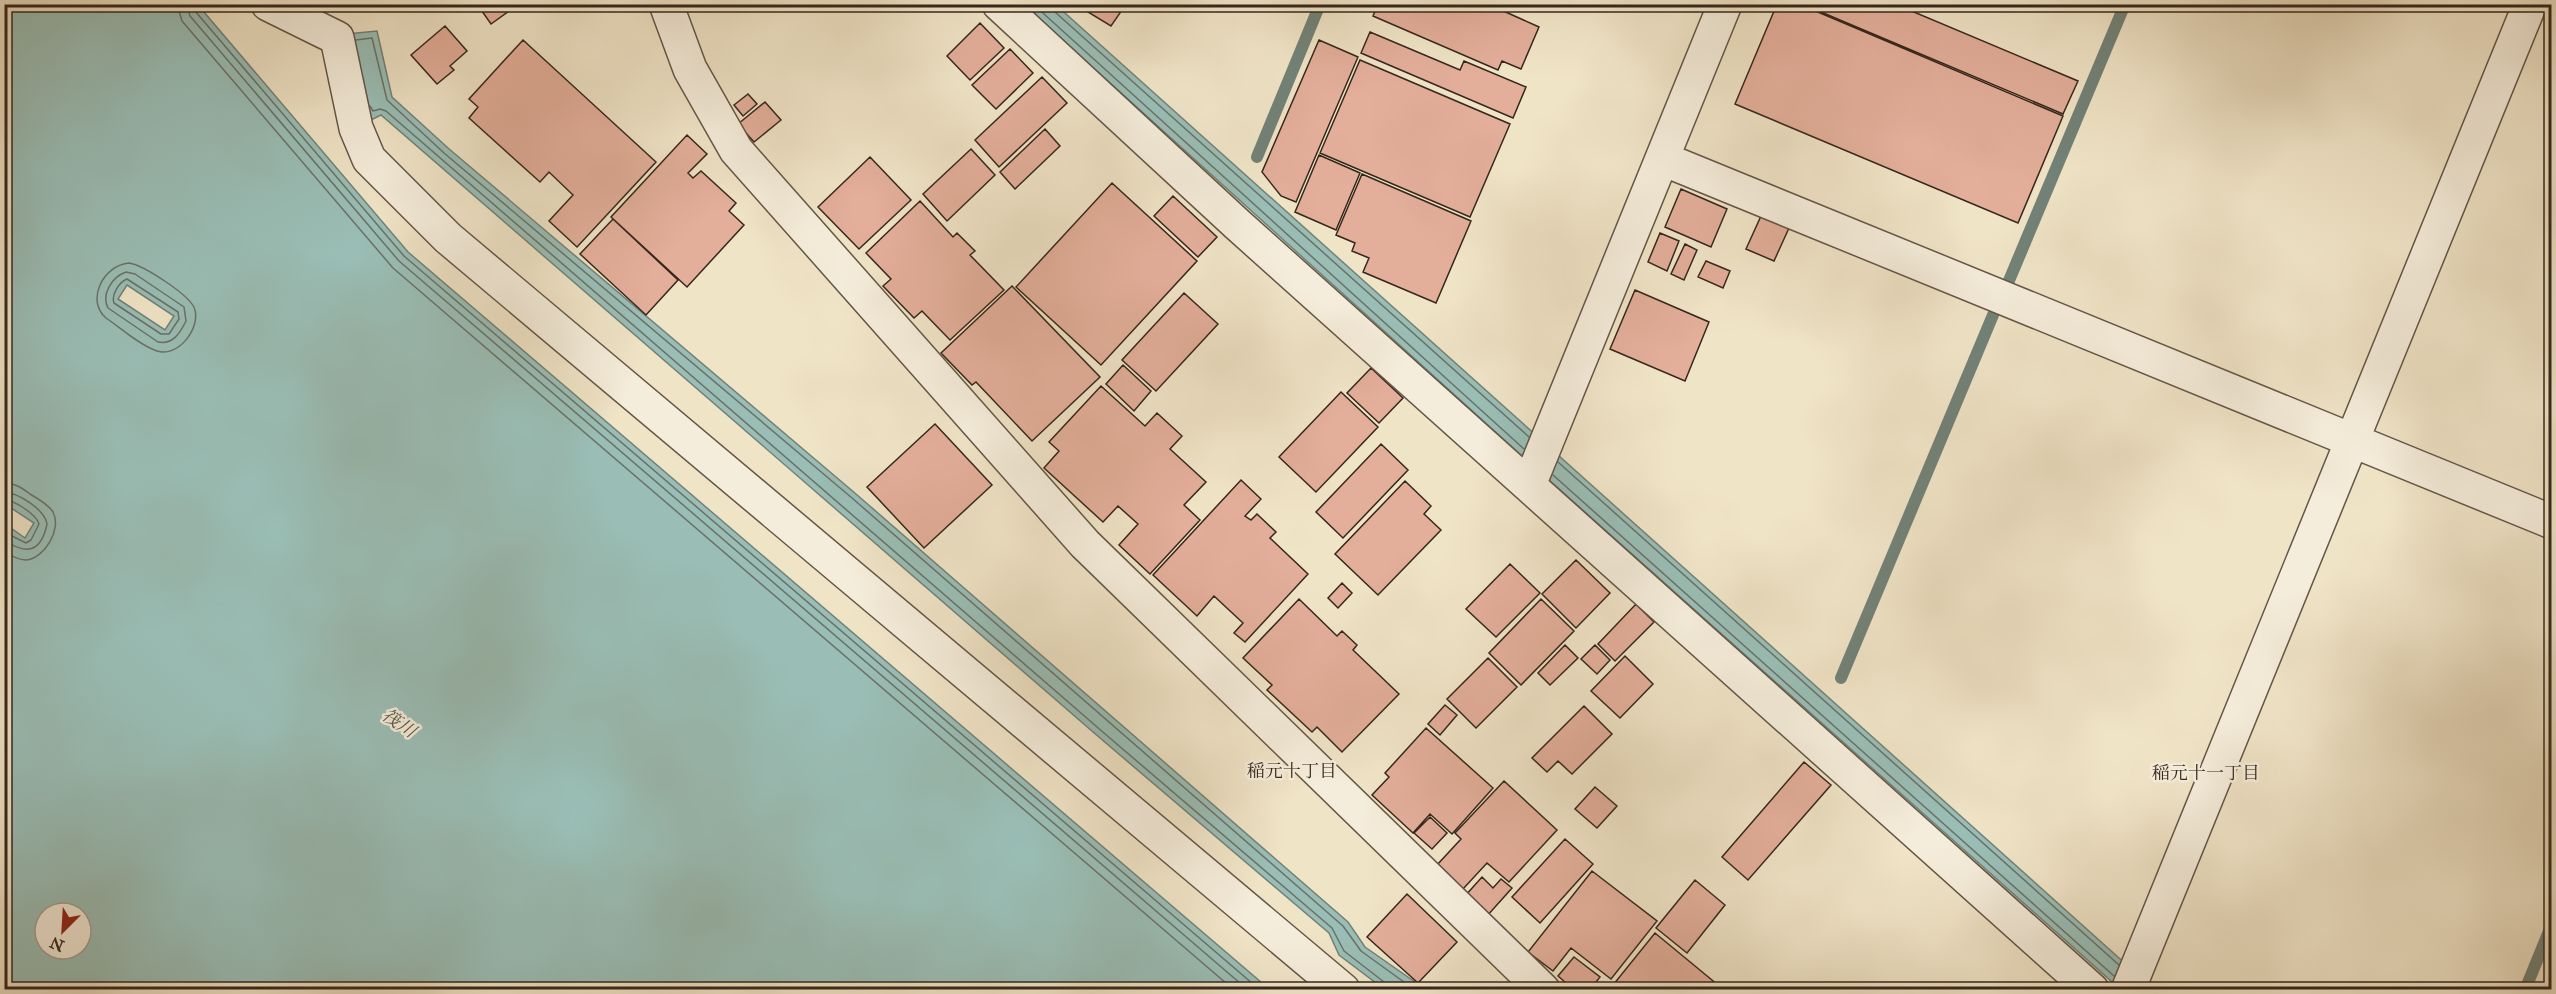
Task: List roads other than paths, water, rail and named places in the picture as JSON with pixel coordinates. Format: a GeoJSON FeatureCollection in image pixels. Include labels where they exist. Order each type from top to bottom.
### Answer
{"type":"FeatureCollection","features":[{"type":"Feature","properties":{"kind":"street"},"geometry":{"type":"LineString","coordinates":[[268,4],[337,38],[356,128],[369,159],[448,238],[1343,990]]}},
{"type":"Feature","properties":{"kind":"street"},"geometry":{"type":"LineString","coordinates":[[666,4],[690,69],[736,150],[1085,544],[1543,990]]}},
{"type":"Feature","properties":{"kind":"street"},"geometry":{"type":"LineString","coordinates":[[999,4],[1237,224],[1532,479],[2092,990]]}},
{"type":"Feature","properties":{"kind":"street"},"geometry":{"type":"LineString","coordinates":[[1532,479],[1725,4]]}},
{"type":"Feature","properties":{"kind":"street"},"geometry":{"type":"LineString","coordinates":[[2133,978],[2530,4]]}},
{"type":"Feature","properties":{"kind":"street"},"geometry":{"type":"LineString","coordinates":[[1663,159],[2552,522]]}},
{"type":"Feature","properties":{"kind":"water","name":"筏川"},"geometry":{"type":"Polygon","coordinates":[[[5,4],[198,5],[408,252],[1269,989],[5,989],[5,524],[25,538],[34,523],[5,504],[5,4]],[[127,285],[118,299],[165,330],[174,316],[127,285]]]}},
{"type":"Feature","properties":{"kind":"water"},"geometry":{"type":"Polygon","coordinates":[[[1024,5],[1056,5],[2119,958],[2160,989],[2120,989],[1521,455],[1024,5]]]}},
{"type":"Feature","properties":{"kind":"water"},"geometry":{"type":"Polygon","coordinates":[[[377,31],[392,97],[448,148],[856,494],[1348,922],[1365,947],[1425,989],[1384,989],[1339,955],[1329,933],[1100,738],[381,115],[367,122],[347,34],[377,31]]]}},
{"type":"Feature","properties":{"kind":"waterway"},"geometry":{"type":"LineString","coordinates":[[1257,157],[1320,4]]}},
{"type":"Feature","properties":{"kind":"waterway"},"geometry":{"type":"LineString","coordinates":[[2008,283],[2125,4]]}},
{"type":"Feature","properties":{"kind":"waterway"},"geometry":{"type":"LineString","coordinates":[[1841,678],[1993,315]]}},
{"type":"Feature","properties":{"kind":"waterway"},"geometry":{"type":"LineString","coordinates":[[2525,990],[2552,924]]}},
{"type":"Feature","properties":{"kind":"district","name":"稲元十丁目"},"geometry":{"type":"Point","coordinates":[1292,771]}},
{"type":"Feature","properties":{"kind":"district","name":"稲元十一丁目"},"geometry":{"type":"Point","coordinates":[2206,773]}}]}
